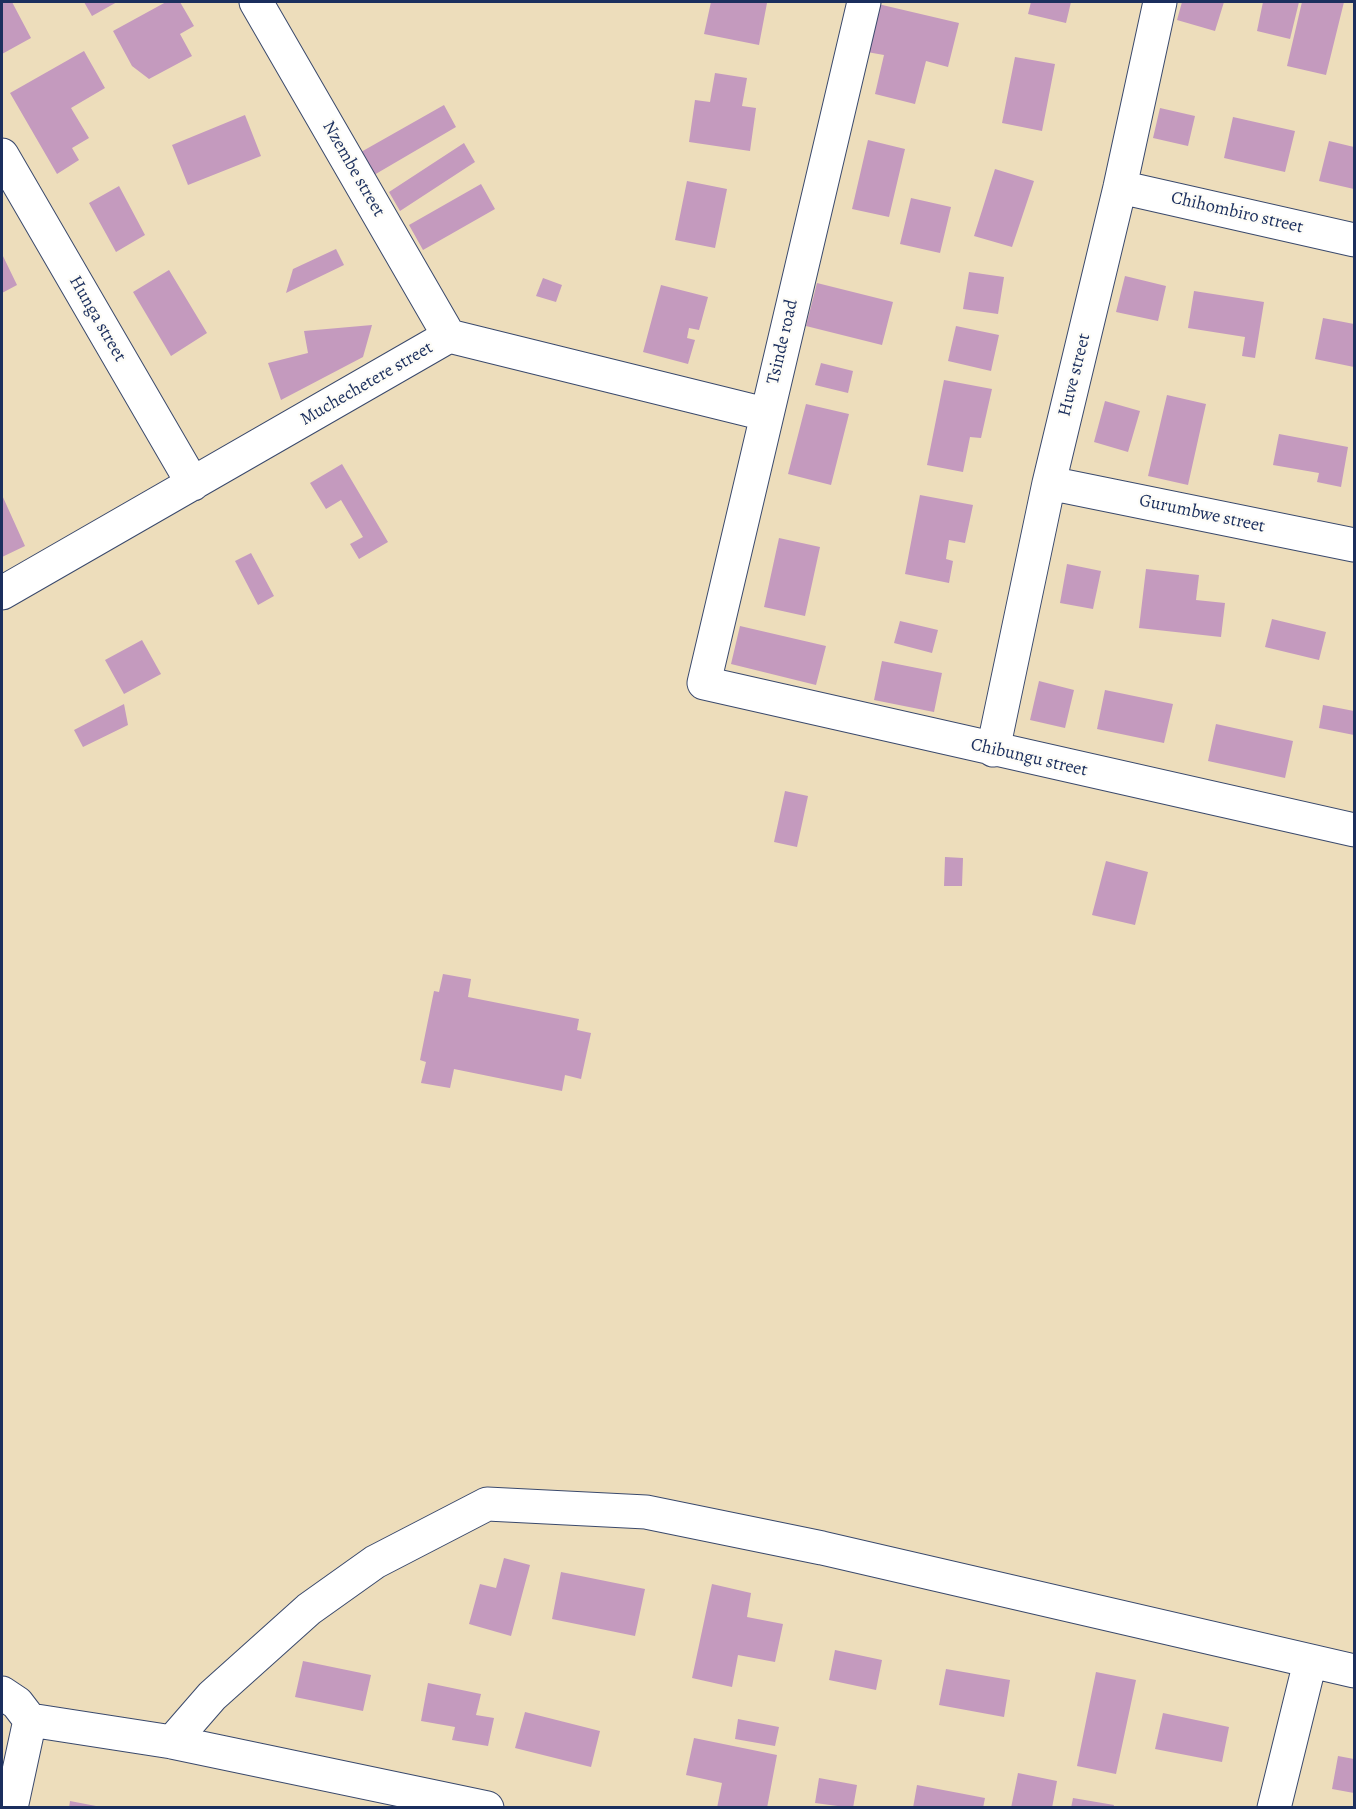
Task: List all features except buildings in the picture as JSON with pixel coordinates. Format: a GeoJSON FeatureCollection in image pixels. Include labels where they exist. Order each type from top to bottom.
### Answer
{"type":"FeatureCollection","features":[{"type":"Feature","properties":{"kind":"street","name":"Nzembe street"},"geometry":{"type":"LineString","coordinates":[[256,2],[449,336]]}},
{"type":"Feature","properties":{"kind":"street","name":"Tsinde road"},"geometry":{"type":"LineString","coordinates":[[704,683],[765,414],[864,2]]}},
{"type":"Feature","properties":{"kind":"street","name":"Huve street"},"geometry":{"type":"LineString","coordinates":[[993,750],[1049,483],[1120,187],[1160,2]]}},
{"type":"Feature","properties":{"kind":"street","name":"Hunga street"},"geometry":{"type":"LineString","coordinates":[[2,155],[193,484]]}},
{"type":"Feature","properties":{"kind":"street","name":"Chihombiro street"},"geometry":{"type":"LineString","coordinates":[[1120,187],[1354,240]]}},
{"type":"Feature","properties":{"kind":"street","name":"Muchechetere street"},"geometry":{"type":"LineString","coordinates":[[2,593],[449,336],[765,414]]}},
{"type":"Feature","properties":{"kind":"street","name":"Gurumbwe street"},"geometry":{"type":"LineString","coordinates":[[1049,483],[1354,545]]}},
{"type":"Feature","properties":{"kind":"street","name":"Chibungu street"},"geometry":{"type":"LineString","coordinates":[[704,683],[1354,830]]}},
{"type":"Feature","properties":{"kind":"street"},"geometry":{"type":"LineString","coordinates":[[172,1742],[212,1696],[309,1609],[375,1562],[487,1504],[646,1512],[822,1548],[1354,1671]]}},
{"type":"Feature","properties":{"kind":"street"},"geometry":{"type":"LineString","coordinates":[[1274,1808],[1310,1662]]}},
{"type":"Feature","properties":{"kind":"street"},"geometry":{"type":"LineString","coordinates":[[2,1693],[17,1703],[30,1720],[172,1742],[487,1808]]}},
{"type":"Feature","properties":{"kind":"street"},"geometry":{"type":"LineString","coordinates":[[11,1808],[30,1720]]}}]}
